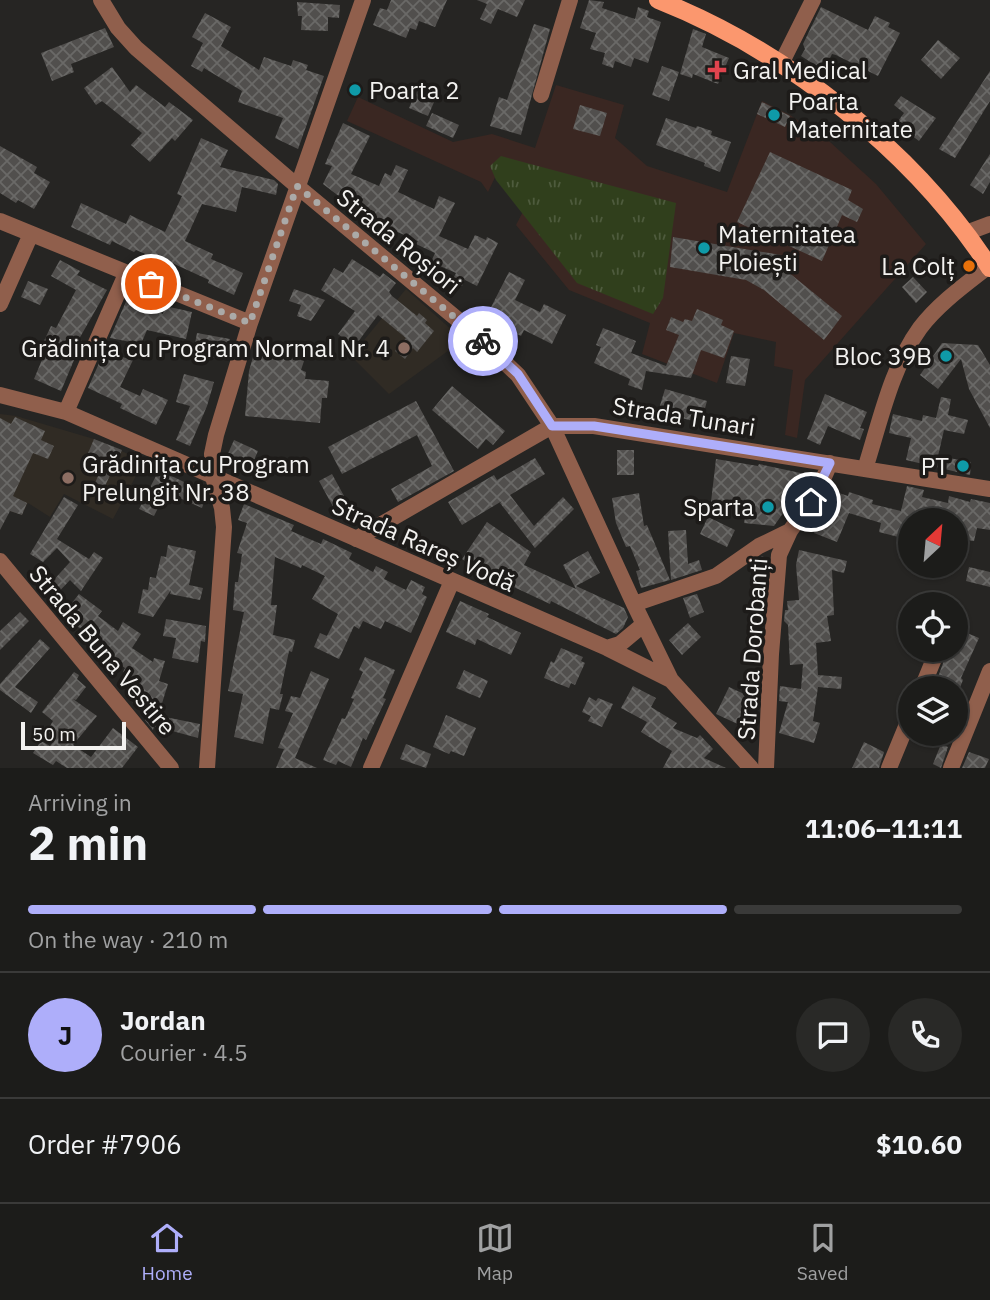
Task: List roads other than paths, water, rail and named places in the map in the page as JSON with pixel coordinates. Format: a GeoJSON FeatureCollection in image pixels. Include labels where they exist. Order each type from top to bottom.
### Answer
{"type":"FeatureCollection","features":[{"type":"Feature","properties":{"kind":"main road"},"geometry":{"type":"LineString","coordinates":[[658,0],[723,30],[781,64],[828,97],[920,180],[966,233],[989,267]]}},
{"type":"Feature","properties":{"kind":"street","name":"Strada Roșiori"},"geometry":{"type":"LineString","coordinates":[[101,0],[118,28],[136,48],[475,334],[518,374],[552,426],[671,680],[751,768]]}},
{"type":"Feature","properties":{"kind":"street"},"geometry":{"type":"LineString","coordinates":[[207,768],[224,527],[222,508],[213,477],[212,454],[250,323],[363,0]]}},
{"type":"Feature","properties":{"kind":"street"},"geometry":{"type":"LineString","coordinates":[[541,95],[570,0]]}},
{"type":"Feature","properties":{"kind":"street"},"geometry":{"type":"LineString","coordinates":[[781,64],[813,0]]}},
{"type":"Feature","properties":{"kind":"street"},"geometry":{"type":"LineString","coordinates":[[0,221],[250,323]]}},
{"type":"Feature","properties":{"kind":"street"},"geometry":{"type":"LineString","coordinates":[[966,233],[990,224]]}},
{"type":"Feature","properties":{"kind":"street"},"geometry":{"type":"LineString","coordinates":[[0,304],[31,234]]}},
{"type":"Feature","properties":{"kind":"street"},"geometry":{"type":"LineString","coordinates":[[865,469],[898,366],[911,341],[931,316],[989,267]]}},
{"type":"Feature","properties":{"kind":"street"},"geometry":{"type":"LineString","coordinates":[[66,412],[126,274]]}},
{"type":"Feature","properties":{"kind":"street","name":"Strada Rareș Vodă"},"geometry":{"type":"LineString","coordinates":[[0,396],[66,412],[607,648],[671,680]]}},
{"type":"Feature","properties":{"kind":"street","name":"Strada Tunari"},"geometry":{"type":"LineString","coordinates":[[356,539],[552,426],[594,426],[990,489]]}},
{"type":"Feature","properties":{"kind":"street","name":"Strada Dorobanți"},"geometry":{"type":"LineString","coordinates":[[766,768],[776,569],[783,543],[818,491],[830,463]]}},
{"type":"Feature","properties":{"kind":"street"},"geometry":{"type":"LineString","coordinates":[[634,604],[716,576],[759,546],[790,531]]}},
{"type":"Feature","properties":{"kind":"street","name":"Strada Buna Vestire"},"geometry":{"type":"LineString","coordinates":[[0,561],[171,768]]}},
{"type":"Feature","properties":{"kind":"street"},"geometry":{"type":"LineString","coordinates":[[371,768],[452,581]]}},
{"type":"Feature","properties":{"kind":"street"},"geometry":{"type":"LineString","coordinates":[[607,648],[620,644],[644,624]]}},
{"type":"Feature","properties":{"kind":"street"},"geometry":{"type":"LineString","coordinates":[[951,768],[990,671]]}},
{"type":"Feature","properties":{"kind":"street"},"geometry":{"type":"LineString","coordinates":[[889,768],[898,746]]}},
{"type":"Feature","properties":{"kind":"place","name":"Gral Medical"},"geometry":{"type":"Point","coordinates":[717,70]}},
{"type":"Feature","properties":{"kind":"place","name":"Poarta 2"},"geometry":{"type":"Point","coordinates":[355,90]}},
{"type":"Feature","properties":{"kind":"place","name":"Poarta Maternitate"},"geometry":{"type":"Point","coordinates":[774,115]}},
{"type":"Feature","properties":{"kind":"place","name":"Maternitatea Ploiești"},"geometry":{"type":"Point","coordinates":[704,248]}},
{"type":"Feature","properties":{"kind":"place","name":"La Colț"},"geometry":{"type":"Point","coordinates":[969,266]}},
{"type":"Feature","properties":{"kind":"place","name":"Grădinița cu Program Normal Nr. 4"},"geometry":{"type":"Point","coordinates":[404,348]}},
{"type":"Feature","properties":{"kind":"place","name":"Bloc 39B"},"geometry":{"type":"Point","coordinates":[946,356]}},
{"type":"Feature","properties":{"kind":"place","name":"PT"},"geometry":{"type":"Point","coordinates":[963,466]}},
{"type":"Feature","properties":{"kind":"place","name":"Grădinița cu Program Prelungit Nr. 38"},"geometry":{"type":"Point","coordinates":[68,478]}},
{"type":"Feature","properties":{"kind":"place","name":"Sparta"},"geometry":{"type":"Point","coordinates":[768,507]}}]}
